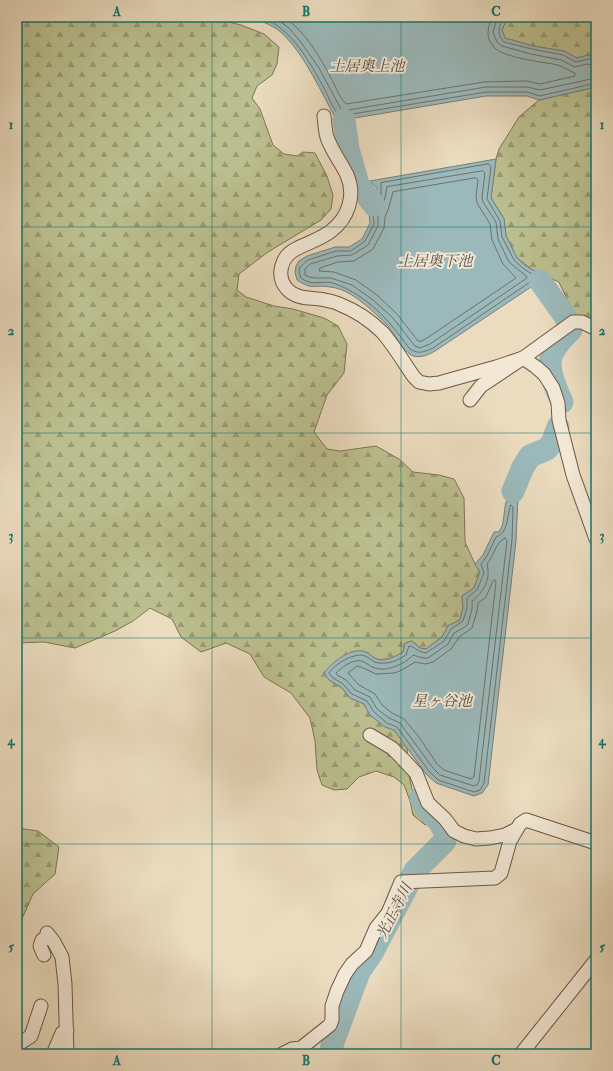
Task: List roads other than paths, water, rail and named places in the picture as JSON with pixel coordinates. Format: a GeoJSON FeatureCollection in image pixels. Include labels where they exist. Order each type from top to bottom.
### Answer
{"type":"FeatureCollection","features":[{"type":"Feature","properties":{"kind":"street"},"geometry":{"type":"LineString","coordinates":[[324,116],[327,138],[348,177],[351,194],[350,206],[344,218],[330,232],[291,251],[285,259],[280,270],[281,280],[288,290],[307,298],[340,304],[368,320],[383,333],[419,382],[429,384],[496,367],[523,358]]}},
{"type":"Feature","properties":{"kind":"street"},"geometry":{"type":"LineString","coordinates":[[470,400],[481,386],[568,325],[582,322],[596,329]]}},
{"type":"Feature","properties":{"kind":"street"},"geometry":{"type":"LineString","coordinates":[[523,358],[544,374],[553,388],[558,403],[559,420],[573,475],[596,539]]}},
{"type":"Feature","properties":{"kind":"street"},"geometry":{"type":"LineString","coordinates":[[370,734],[392,748],[416,773],[428,802],[445,819],[454,831],[464,836],[476,839],[505,835],[517,829]]}},
{"type":"Feature","properties":{"kind":"street"},"geometry":{"type":"LineString","coordinates":[[282,1054],[292,1049],[301,1048],[330,1026],[332,1020],[332,1006],[345,974],[352,964],[366,952],[376,928],[388,913],[402,882],[496,878],[501,873],[510,841],[520,824],[526,820],[596,843]]}},
{"type":"Feature","properties":{"kind":"street"},"geometry":{"type":"LineString","coordinates":[[44,955],[40,946],[42,940],[49,936],[62,957],[66,984],[67,1054]]}},
{"type":"Feature","properties":{"kind":"street"},"geometry":{"type":"LineString","coordinates":[[521,1054],[596,960]]}},
{"type":"Feature","properties":{"kind":"street"},"geometry":{"type":"LineString","coordinates":[[17,1045],[31,1036],[41,1006]]}},
{"type":"Feature","properties":{"kind":"street"},"geometry":{"type":"LineString","coordinates":[[53,1054],[62,1033],[67,1030]]}},
{"type":"Feature","properties":{"kind":"water","name":"土居奥上池"},"geometry":{"type":"Polygon","coordinates":[[[252,17],[503,17],[506,21],[502,30],[505,38],[533,46],[564,51],[577,58],[588,55],[596,58],[596,87],[539,100],[527,96],[486,96],[337,121],[313,76],[292,44],[277,29],[252,17]]]}},
{"type":"Feature","properties":{"kind":"water","name":"土居奥下池"},"geometry":{"type":"Polygon","coordinates":[[[496,159],[491,198],[504,219],[506,236],[517,258],[526,266],[542,275],[540,281],[435,351],[420,357],[411,355],[402,346],[386,323],[355,297],[340,289],[325,286],[310,286],[297,280],[295,272],[299,261],[307,256],[335,247],[349,247],[362,239],[370,223],[369,213],[377,195],[377,188],[370,181],[496,159]]]}},
{"type":"Feature","properties":{"kind":"water","name":"星ヶ谷池"},"geometry":{"type":"Polygon","coordinates":[[[513,491],[517,493],[518,497],[516,541],[488,785],[482,793],[474,796],[436,783],[426,774],[394,730],[385,727],[370,715],[364,704],[350,698],[341,687],[329,680],[324,673],[337,660],[355,651],[366,652],[380,660],[383,660],[403,652],[405,643],[412,641],[420,648],[426,649],[442,637],[448,626],[460,620],[463,607],[462,596],[474,588],[480,572],[475,564],[483,555],[494,532],[499,532],[503,523],[506,501],[513,491]]]}},
{"type":"Feature","properties":{"kind":"waterway"},"geometry":{"type":"LineString","coordinates":[[344,120],[348,149],[358,184],[374,205]]}},
{"type":"Feature","properties":{"kind":"waterway"},"geometry":{"type":"LineString","coordinates":[[540,281],[565,316],[571,330],[556,347],[550,362],[551,374],[562,402]]}},
{"type":"Feature","properties":{"kind":"waterway"},"geometry":{"type":"LineString","coordinates":[[513,491],[523,467],[530,456],[547,449],[552,443],[558,427]]}},
{"type":"Feature","properties":{"kind":"waterway","name":"光正寺川"},"geometry":{"type":"LineString","coordinates":[[330,1054],[359,972],[372,953],[415,871],[445,841],[445,832],[440,823],[425,806],[421,798]]}}]}
